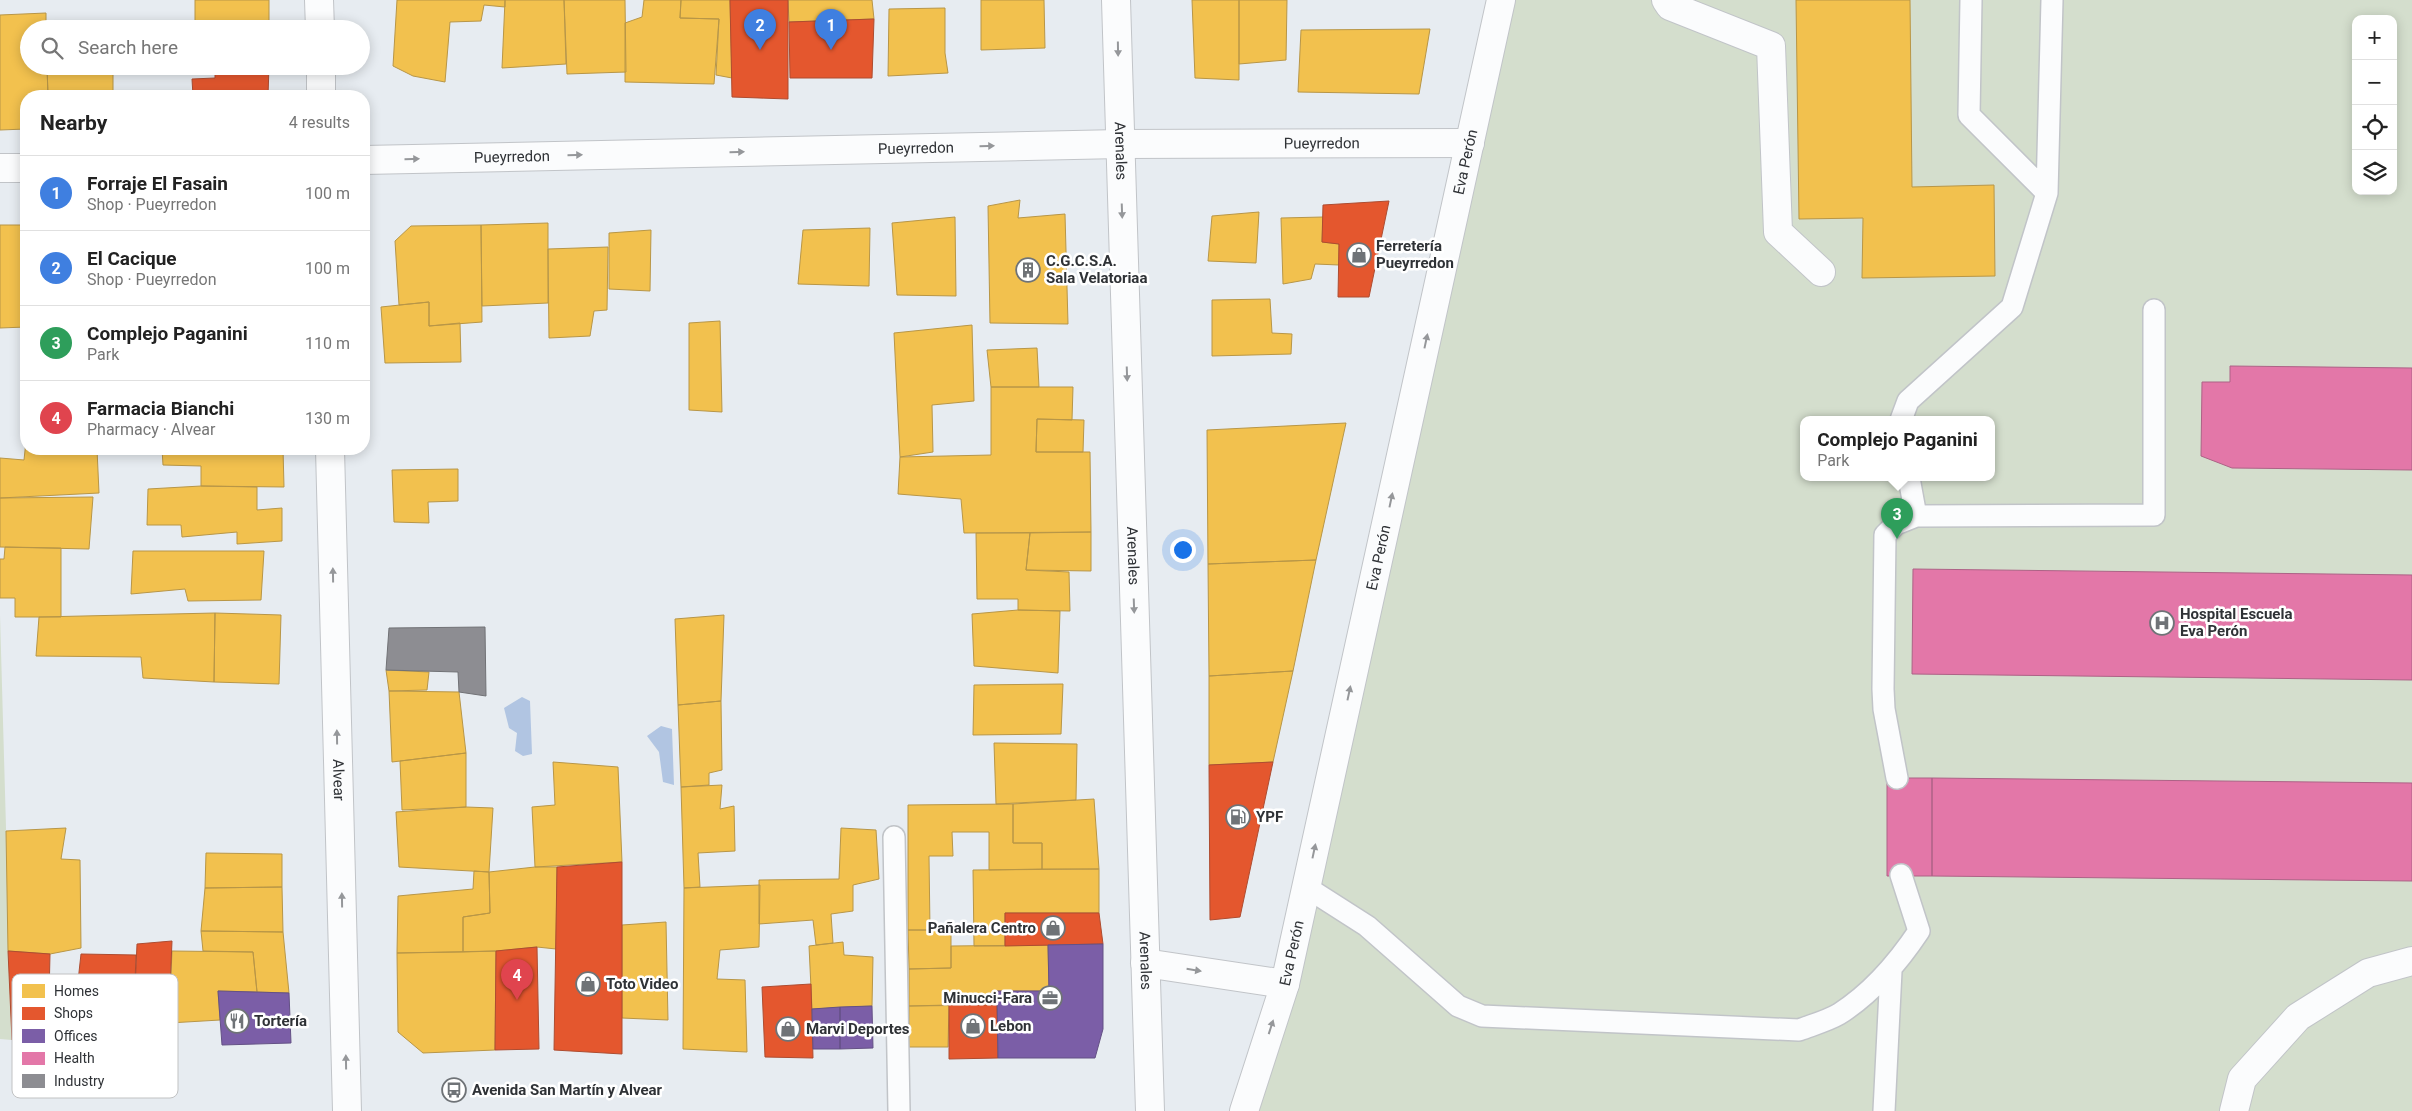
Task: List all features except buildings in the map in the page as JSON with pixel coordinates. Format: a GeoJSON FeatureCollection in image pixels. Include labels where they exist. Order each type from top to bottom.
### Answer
{"type":"FeatureCollection","features":[{"type":"Feature","properties":{"kind":"street"},"geometry":{"type":"LineString","coordinates":[[319,0],[320,20]]}},
{"type":"Feature","properties":{"kind":"street","name":"Arenales"},"geometry":{"type":"LineString","coordinates":[[1116,0],[1150,1111]]}},
{"type":"Feature","properties":{"kind":"street","name":"Eva Perón"},"geometry":{"type":"LineString","coordinates":[[1244,1111],[1285,984],[1501,0]]}},
{"type":"Feature","properties":{"kind":"street"},"geometry":{"type":"LineString","coordinates":[[1666,0],[1670,6],[1771,46],[1778,232],[1821,272]]}},
{"type":"Feature","properties":{"kind":"street"},"geometry":{"type":"LineString","coordinates":[[321,75],[321,90]]}},
{"type":"Feature","properties":{"kind":"street","name":"Pueyrredon"},"geometry":{"type":"LineString","coordinates":[[370,160],[1120,144],[1470,143]]}},
{"type":"Feature","properties":{"kind":"street"},"geometry":{"type":"LineString","coordinates":[[0,168],[20,168]]}},
{"type":"Feature","properties":{"kind":"street","name":"Alvear"},"geometry":{"type":"LineString","coordinates":[[330,455],[347,1111]]}},
{"type":"Feature","properties":{"kind":"street"},"geometry":{"type":"LineString","coordinates":[[2234,1111],[2242,1079],[2298,1017],[2368,973],[2412,961]]}},
{"type":"Feature","properties":{"kind":"street"},"geometry":{"type":"LineString","coordinates":[[1145,963],[1285,984]]}},
{"type":"Feature","properties":{"kind":"lane"},"geometry":{"type":"LineString","coordinates":[[1971,0],[1969,115],[2047,193]]}},
{"type":"Feature","properties":{"kind":"lane"},"geometry":{"type":"LineString","coordinates":[[1902,416],[1908,401],[2012,307],[2047,193],[2052,0]]}},
{"type":"Feature","properties":{"kind":"lane"},"geometry":{"type":"LineString","coordinates":[[1897,778],[1884,709],[1883,689],[1885,535],[1896,524],[1916,516],[2154,515],[2154,310]]}},
{"type":"Feature","properties":{"kind":"lane"},"geometry":{"type":"LineString","coordinates":[[1910,481],[1916,516]]}},
{"type":"Feature","properties":{"kind":"lane"},"geometry":{"type":"LineString","coordinates":[[894,838],[899,1111]]}},
{"type":"Feature","properties":{"kind":"lane"},"geometry":{"type":"LineString","coordinates":[[1306,887],[1367,926],[1458,1006],[1482,1016],[1799,1030],[1838,1015],[1891,971],[1919,931],[1901,875]]}},
{"type":"Feature","properties":{"kind":"lane"},"geometry":{"type":"LineString","coordinates":[[1884,1111],[1891,971]]}},
{"type":"Feature","properties":{"kind":"green space"},"geometry":{"type":"Polygon","coordinates":[[[1501,0],[2412,0],[2412,1111],[1244,1111],[1501,0]]]}},
{"type":"Feature","properties":{"kind":"green space"},"geometry":{"type":"Polygon","coordinates":[[[0,615],[12,1040],[0,1039],[0,615]]]}},
{"type":"Feature","properties":{"kind":"water"},"geometry":{"type":"Polygon","coordinates":[[[522,697],[530,701],[532,754],[523,756],[515,751],[517,733],[509,728],[504,708],[522,697]]]}},
{"type":"Feature","properties":{"kind":"water"},"geometry":{"type":"Polygon","coordinates":[[[661,726],[672,729],[674,785],[663,782],[659,752],[647,736],[661,726]]]}},
{"type":"Feature","properties":{"kind":"place","name":"El Cacique"},"geometry":{"type":"Point","coordinates":[760,50]}},
{"type":"Feature","properties":{"kind":"place","name":"Forraje El Fasain"},"geometry":{"type":"Point","coordinates":[831,50]}},
{"type":"Feature","properties":{"kind":"place","name":"Ferretería Pueyrredon"},"geometry":{"type":"Point","coordinates":[1359,255]}},
{"type":"Feature","properties":{"kind":"place","name":"C.G.C.S.A. Sala Velatoriaa"},"geometry":{"type":"Point","coordinates":[1028,270]}},
{"type":"Feature","properties":{"kind":"place","name":"Complejo Paganini"},"geometry":{"type":"Point","coordinates":[1897,539]}},
{"type":"Feature","properties":{"kind":"place","name":"Hospital Escuela Eva Perón"},"geometry":{"type":"Point","coordinates":[2162,623]}},
{"type":"Feature","properties":{"kind":"place","name":"YPF"},"geometry":{"type":"Point","coordinates":[1238,817]}},
{"type":"Feature","properties":{"kind":"place","name":"Pañalera Centro"},"geometry":{"type":"Point","coordinates":[1053,928]}},
{"type":"Feature","properties":{"kind":"place","name":"Toto Video"},"geometry":{"type":"Point","coordinates":[588,984]}},
{"type":"Feature","properties":{"kind":"place","name":"Minucci-Fara"},"geometry":{"type":"Point","coordinates":[1050,998]}},
{"type":"Feature","properties":{"kind":"place","name":"Farmacia Bianchi"},"geometry":{"type":"Point","coordinates":[517,1000]}},
{"type":"Feature","properties":{"kind":"place","name":"Tortería"},"geometry":{"type":"Point","coordinates":[237,1021]}},
{"type":"Feature","properties":{"kind":"place","name":"Lebon"},"geometry":{"type":"Point","coordinates":[973,1026]}},
{"type":"Feature","properties":{"kind":"place","name":"Marvi Deportes"},"geometry":{"type":"Point","coordinates":[788,1029]}},
{"type":"Feature","properties":{"kind":"place","name":"Avenida San Martín y Alvear"},"geometry":{"type":"Point","coordinates":[454,1090]}}]}
